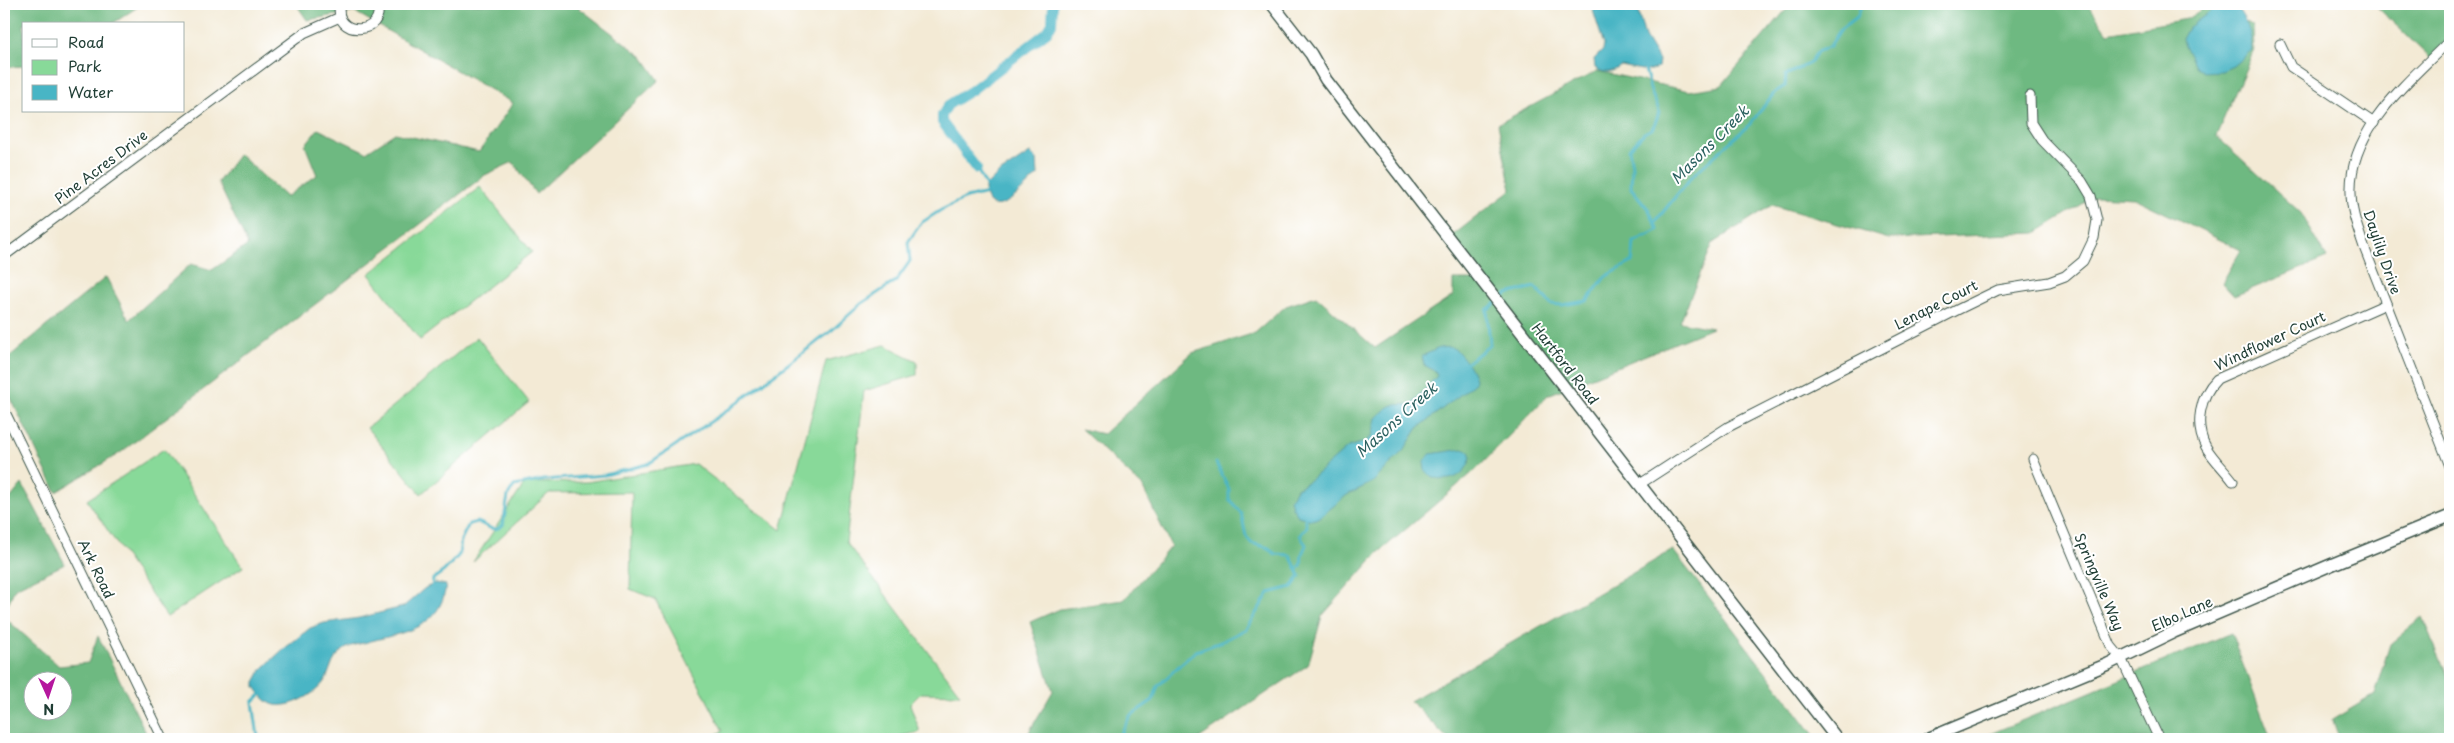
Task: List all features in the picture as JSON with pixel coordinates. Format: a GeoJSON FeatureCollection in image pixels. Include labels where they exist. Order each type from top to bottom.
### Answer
{"type":"FeatureCollection","features":[{"type":"Feature","properties":{"kind":"street"},"geometry":{"type":"LineString","coordinates":[[340,4],[340,17],[346,26],[357,30],[368,28],[376,20],[378,9],[376,4]]}},
{"type":"Feature","properties":{"kind":"street","name":"Hartford Road"},"geometry":{"type":"LineString","coordinates":[[1272,4],[1311,54],[1326,80],[1838,739]]}},
{"type":"Feature","properties":{"kind":"street","name":"Pine Acres Drive"},"geometry":{"type":"LineString","coordinates":[[4,256],[304,33],[340,17]]}},
{"type":"Feature","properties":{"kind":"street","name":"Daylily Drive"},"geometry":{"type":"LineString","coordinates":[[2450,40],[2374,123],[2359,149],[2354,163],[2351,191],[2359,232],[2450,466]]}},
{"type":"Feature","properties":{"kind":"street"},"geometry":{"type":"LineString","coordinates":[[2280,44],[2291,67],[2374,123]]}},
{"type":"Feature","properties":{"kind":"street","name":"Lenape Court"},"geometry":{"type":"LineString","coordinates":[[1640,484],[1728,427],[1959,309],[1998,290],[2049,282],[2075,270],[2087,256],[2094,238],[2097,226],[2095,207],[2082,181],[2046,145],[2031,123],[2030,96]]}},
{"type":"Feature","properties":{"kind":"street","name":"Windflower Court"},"geometry":{"type":"LineString","coordinates":[[2233,481],[2211,455],[2203,439],[2201,412],[2207,390],[2217,379],[2386,304]]}},
{"type":"Feature","properties":{"kind":"street","name":"Ark Road"},"geometry":{"type":"LineString","coordinates":[[4,410],[163,739]]}},
{"type":"Feature","properties":{"kind":"street","name":"Springville Way"},"geometry":{"type":"LineString","coordinates":[[2033,460],[2111,646],[2121,658],[2159,739]]}},
{"type":"Feature","properties":{"kind":"street","name":"Elbo Lane"},"geometry":{"type":"LineString","coordinates":[[1927,739],[2121,658],[2174,632],[2450,516]]}},
{"type":"Feature","properties":{"kind":"green space"},"geometry":{"type":"Polygon","coordinates":[[[4,4],[142,4],[115,22],[22,22],[22,66],[10,67],[4,76],[4,4]]]}},
{"type":"Feature","properties":{"kind":"green space"},"geometry":{"type":"Polygon","coordinates":[[[296,4],[574,4],[643,57],[659,80],[536,194],[513,162],[485,175],[120,453],[56,492],[4,384],[4,361],[106,277],[129,320],[191,264],[212,270],[248,245],[218,182],[239,154],[286,197],[317,175],[305,145],[318,129],[366,152],[395,133],[479,152],[513,103],[355,12],[307,20],[296,4]]]}},
{"type":"Feature","properties":{"kind":"green space"},"geometry":{"type":"Polygon","coordinates":[[[1791,4],[2088,4],[2108,33],[2187,19],[2210,4],[2219,4],[2253,26],[2254,50],[2216,136],[2301,213],[2327,258],[2234,296],[2222,283],[2241,250],[2134,198],[2095,196],[2036,233],[1889,239],[1772,205],[1713,243],[1680,322],[1712,328],[1548,395],[1479,467],[1378,553],[1322,616],[1308,665],[1198,739],[1025,739],[1053,691],[1030,622],[1060,609],[1124,600],[1171,546],[1142,486],[1081,429],[1103,434],[1192,353],[1255,333],[1286,306],[1316,296],[1375,348],[1453,296],[1453,280],[1487,280],[1452,236],[1511,190],[1498,124],[1597,71],[1689,91],[1721,86],[1791,4]]]}},
{"type":"Feature","properties":{"kind":"green space"},"geometry":{"type":"Polygon","coordinates":[[[2374,4],[2450,4],[2450,45],[2433,61],[2374,4]]]}},
{"type":"Feature","properties":{"kind":"green space"},"geometry":{"type":"Polygon","coordinates":[[[480,187],[532,252],[420,340],[369,274],[480,187]]]}},
{"type":"Feature","properties":{"kind":"green space"},"geometry":{"type":"Polygon","coordinates":[[[477,337],[529,402],[421,494],[367,428],[477,337]]]}},
{"type":"Feature","properties":{"kind":"green space"},"geometry":{"type":"Polygon","coordinates":[[[885,345],[917,361],[917,375],[864,391],[846,542],[960,694],[921,693],[910,704],[920,732],[885,739],[825,739],[821,736],[815,739],[706,739],[723,731],[655,599],[630,589],[632,492],[549,493],[473,562],[525,483],[587,482],[695,464],[781,530],[826,361],[885,345]]]}},
{"type":"Feature","properties":{"kind":"green space"},"geometry":{"type":"Polygon","coordinates":[[[164,449],[243,567],[167,617],[87,500],[164,449]]]}},
{"type":"Feature","properties":{"kind":"green space"},"geometry":{"type":"Polygon","coordinates":[[[22,484],[65,564],[15,588],[4,613],[4,506],[22,484]]]}},
{"type":"Feature","properties":{"kind":"green space"},"geometry":{"type":"Polygon","coordinates":[[[1673,550],[1817,739],[1448,739],[1410,701],[1673,550]]]}},
{"type":"Feature","properties":{"kind":"green space"},"geometry":{"type":"Polygon","coordinates":[[[4,617],[59,666],[88,663],[98,636],[149,739],[4,739],[4,617]]]}},
{"type":"Feature","properties":{"kind":"green space"},"geometry":{"type":"Polygon","coordinates":[[[2422,617],[2450,681],[2450,739],[2340,739],[2332,720],[2374,695],[2390,644],[2422,617]]]}},
{"type":"Feature","properties":{"kind":"green space"},"geometry":{"type":"Polygon","coordinates":[[[2231,633],[2271,739],[1978,739],[2231,633]]]}},
{"type":"Feature","properties":{"kind":"water"},"geometry":{"type":"Polygon","coordinates":[[[1591,4],[1636,4],[1645,37],[1659,60],[1658,68],[1647,71],[1621,66],[1606,72],[1595,68],[1594,59],[1603,50],[1604,45],[1591,4]]]}},
{"type":"Feature","properties":{"kind":"water"},"geometry":{"type":"Polygon","coordinates":[[[2220,4],[2234,4],[2238,9],[2249,31],[2252,50],[2233,66],[2222,71],[2203,72],[2195,66],[2182,39],[2188,28],[2220,4]]]}},
{"type":"Feature","properties":{"kind":"water"},"geometry":{"type":"Polygon","coordinates":[[[1030,153],[1037,159],[1038,175],[1008,202],[994,205],[989,202],[986,197],[985,187],[998,174],[1030,153]]]}},
{"type":"Feature","properties":{"kind":"water"},"geometry":{"type":"Polygon","coordinates":[[[1450,347],[1458,352],[1467,362],[1475,383],[1418,428],[1404,450],[1373,482],[1347,495],[1319,518],[1311,520],[1298,516],[1292,507],[1290,499],[1297,488],[1310,480],[1348,447],[1365,442],[1372,436],[1376,418],[1387,408],[1393,405],[1411,404],[1437,376],[1435,371],[1424,365],[1422,356],[1439,348],[1450,347]]]}},
{"type":"Feature","properties":{"kind":"water"},"geometry":{"type":"Polygon","coordinates":[[[1463,449],[1469,451],[1471,457],[1464,471],[1459,475],[1452,478],[1439,479],[1425,471],[1424,462],[1430,454],[1463,449]]]}},
{"type":"Feature","properties":{"kind":"water"},"geometry":{"type":"Polygon","coordinates":[[[436,583],[446,585],[443,599],[430,619],[409,630],[345,649],[336,658],[323,683],[312,694],[297,702],[275,705],[266,700],[255,687],[255,682],[262,669],[310,628],[324,623],[359,618],[403,607],[425,588],[436,583]]]}},
{"type":"Feature","properties":{"kind":"waterway"},"geometry":{"type":"LineString","coordinates":[[977,169],[942,122],[942,115],[948,105],[972,90],[1047,32],[1052,24],[1053,4]]}},
{"type":"Feature","properties":{"kind":"waterway","name":"Masons Creek"},"geometry":{"type":"LineString","coordinates":[[1655,222],[1692,176],[1750,124],[1775,92],[1785,86],[1786,75],[1810,63],[1817,52],[1830,46],[1840,30],[1857,17],[1862,4]]}},
{"type":"Feature","properties":{"kind":"waterway","name":"Masons Creek"},"geometry":{"type":"LineString","coordinates":[[1463,366],[1490,345],[1487,310],[1507,294],[1535,287],[1551,304],[1562,305],[1587,301],[1605,277],[1632,262],[1634,242],[1658,230],[1649,210],[1631,188],[1632,166],[1629,149],[1644,133],[1652,129],[1659,113],[1644,68]]}},
{"type":"Feature","properties":{"kind":"waterway"},"geometry":{"type":"LineString","coordinates":[[977,169],[987,188]]}},
{"type":"Feature","properties":{"kind":"waterway"},"geometry":{"type":"LineString","coordinates":[[432,588],[433,579],[444,571],[459,555],[461,540],[469,524],[477,522],[493,529],[503,525],[508,496],[514,486],[544,480],[605,475],[648,464],[728,410],[830,332],[861,304],[896,281],[910,261],[908,242],[921,223],[941,210],[966,198],[987,193]]}},
{"type":"Feature","properties":{"kind":"waterway","name":"Masons Creek"},"geometry":{"type":"LineString","coordinates":[[1118,739],[1130,716],[1153,700],[1158,686],[1182,663],[1196,651],[1221,642],[1246,629],[1269,593],[1292,587],[1300,576],[1290,555],[1275,554],[1269,548],[1251,543],[1246,536],[1241,513],[1229,499],[1229,489],[1216,463]]}},
{"type":"Feature","properties":{"kind":"waterway","name":"Masons Creek"},"geometry":{"type":"LineString","coordinates":[[1297,568],[1301,566],[1302,554],[1306,545],[1300,535],[1307,527],[1305,517]]}},
{"type":"Feature","properties":{"kind":"waterway"},"geometry":{"type":"LineString","coordinates":[[255,739],[258,737],[253,702],[262,693]]}}]}
